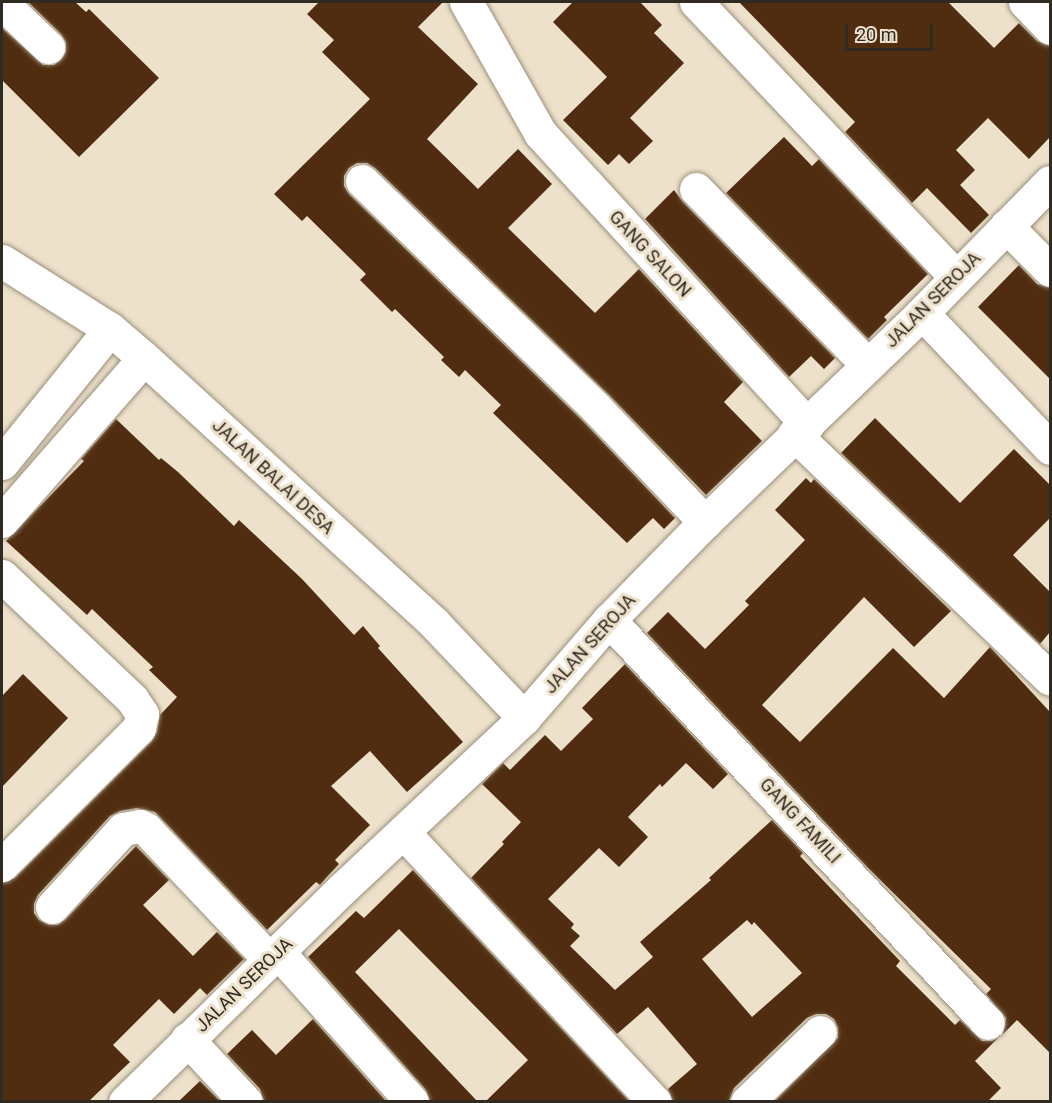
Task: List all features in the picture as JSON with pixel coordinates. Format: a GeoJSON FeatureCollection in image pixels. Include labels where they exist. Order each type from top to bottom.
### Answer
{"type":"FeatureCollection","features":[{"type":"Feature","properties":{"kind":"street","name":"GANG SALON"},"geometry":{"type":"LineString","coordinates":[[466,2],[505,74],[540,132],[555,150],[801,429],[1050,680]]}},
{"type":"Feature","properties":{"kind":"street"},"geometry":{"type":"LineString","coordinates":[[696,2],[956,277]]}},
{"type":"Feature","properties":{"kind":"street"},"geometry":{"type":"LineString","coordinates":[[1025,2],[1050,28]]}},
{"type":"Feature","properties":{"kind":"street"},"geometry":{"type":"LineString","coordinates":[[2,3],[48,47]]}},
{"type":"Feature","properties":{"kind":"street"},"geometry":{"type":"LineString","coordinates":[[362,181],[596,408],[705,522]]}},
{"type":"Feature","properties":{"kind":"street","name":"JALAN SEROJA"},"geometry":{"type":"LineString","coordinates":[[125,1101],[524,718],[609,620],[705,522],[922,314],[1050,182]]}},
{"type":"Feature","properties":{"kind":"street"},"geometry":{"type":"LineString","coordinates":[[696,189],[868,365]]}},
{"type":"Feature","properties":{"kind":"street"},"geometry":{"type":"LineString","coordinates":[[1006,226],[1050,270]]}},
{"type":"Feature","properties":{"kind":"street","name":"JALAN BALAI DESA"},"geometry":{"type":"LineString","coordinates":[[2,261],[110,329],[144,358],[434,623],[524,718]]}},
{"type":"Feature","properties":{"kind":"street"},"geometry":{"type":"LineString","coordinates":[[922,314],[1050,448]]}},
{"type":"Feature","properties":{"kind":"street"},"geometry":{"type":"LineString","coordinates":[[2,463],[110,329]]}},
{"type":"Feature","properties":{"kind":"street"},"geometry":{"type":"LineString","coordinates":[[2,521],[144,358]]}},
{"type":"Feature","properties":{"kind":"street"},"geometry":{"type":"LineString","coordinates":[[2,576],[132,699],[142,714],[142,721],[134,734],[2,865]]}},
{"type":"Feature","properties":{"kind":"street","name":"GANG FAMILI"},"geometry":{"type":"LineString","coordinates":[[609,620],[988,1023]]}},
{"type":"Feature","properties":{"kind":"street"},"geometry":{"type":"LineString","coordinates":[[51,908],[123,829],[140,826],[146,829],[274,956],[411,1101]]}},
{"type":"Feature","properties":{"kind":"street"},"geometry":{"type":"LineString","coordinates":[[403,832],[655,1101]]}},
{"type":"Feature","properties":{"kind":"street"},"geometry":{"type":"LineString","coordinates":[[747,1101],[820,1032]]}},
{"type":"Feature","properties":{"kind":"street"},"geometry":{"type":"LineString","coordinates":[[187,1039],[246,1101]]}},
{"type":"Feature","properties":{"kind":"building"},"geometry":{"type":"Polygon","coordinates":[[[28,2],[75,2],[86,12],[89,9],[159,78],[79,157],[2,80],[2,28],[43,65],[54,65],[66,52],[66,42],[61,34],[28,2]]]}},
{"type":"Feature","properties":{"kind":"building"},"geometry":{"type":"Polygon","coordinates":[[[319,2],[443,2],[418,27],[478,84],[427,139],[478,189],[518,149],[552,184],[508,228],[595,313],[639,269],[743,382],[724,402],[762,441],[706,495],[609,395],[375,168],[367,163],[357,163],[349,168],[344,176],[344,186],[349,194],[583,421],[675,518],[664,529],[653,518],[627,543],[493,413],[501,405],[465,370],[459,377],[441,360],[444,357],[395,309],[392,312],[360,280],[366,274],[307,216],[302,221],[274,194],[370,99],[322,52],[334,40],[307,14],[319,2]]]}},
{"type":"Feature","properties":{"kind":"building"},"geometry":{"type":"Polygon","coordinates":[[[573,2],[640,2],[662,25],[654,33],[684,63],[630,118],[653,141],[629,164],[619,154],[608,165],[563,120],[607,77],[553,22],[573,2]]]}},
{"type":"Feature","properties":{"kind":"building"},"geometry":{"type":"Polygon","coordinates":[[[739,2],[948,2],[994,48],[1019,23],[1037,41],[1050,46],[1050,137],[1029,159],[988,118],[956,150],[975,170],[960,185],[989,215],[971,233],[927,188],[912,203],[845,132],[855,122],[739,2]]]}},
{"type":"Feature","properties":{"kind":"building"},"geometry":{"type":"Polygon","coordinates":[[[784,137],[812,166],[819,159],[928,274],[884,317],[887,320],[868,339],[726,193],[784,137]]]}},
{"type":"Feature","properties":{"kind":"building"},"geometry":{"type":"Polygon","coordinates":[[[674,190],[683,202],[835,358],[824,369],[811,356],[789,377],[645,219],[674,190]]]}},
{"type":"Feature","properties":{"kind":"building"},"geometry":{"type":"Polygon","coordinates":[[[1019,265],[1037,284],[1050,288],[1050,379],[978,307],[1019,265]]]}},
{"type":"Feature","properties":{"kind":"building"},"geometry":{"type":"Polygon","coordinates":[[[875,418],[960,503],[1014,449],[1050,485],[1050,518],[1013,555],[1050,592],[1050,632],[1040,644],[841,453],[875,418]]]}},
{"type":"Feature","properties":{"kind":"building"},"geometry":{"type":"Polygon","coordinates":[[[116,419],[159,460],[161,458],[178,472],[234,526],[239,520],[302,579],[354,635],[363,626],[380,646],[378,648],[463,742],[407,792],[370,751],[331,786],[370,825],[335,860],[339,864],[320,885],[316,882],[267,930],[155,812],[137,808],[120,811],[110,816],[38,895],[34,904],[34,913],[39,920],[49,925],[58,925],[65,920],[136,846],[169,880],[143,905],[193,956],[217,932],[244,959],[207,995],[200,988],[174,1014],[159,999],[113,1045],[130,1062],[89,1101],[2,1101],[2,883],[15,878],[152,741],[157,732],[160,715],[177,697],[149,670],[153,667],[92,609],[87,615],[6,541],[84,461],[81,459],[116,419]]]}},
{"type":"Feature","properties":{"kind":"building"},"geometry":{"type":"Polygon","coordinates":[[[806,478],[811,483],[814,479],[951,611],[914,647],[864,597],[762,705],[800,742],[893,648],[944,698],[990,647],[1050,712],[1050,1053],[1017,1020],[1003,1034],[1006,1018],[986,994],[991,989],[868,868],[647,633],[668,612],[705,649],[749,605],[745,601],[805,540],[775,510],[806,478]]]}},
{"type":"Feature","properties":{"kind":"building"},"geometry":{"type":"Polygon","coordinates":[[[625,664],[728,774],[713,789],[686,763],[662,787],[660,784],[628,817],[648,837],[619,867],[599,848],[548,899],[574,924],[571,928],[580,936],[570,946],[615,990],[653,957],[640,942],[711,880],[709,878],[772,820],[803,853],[800,856],[900,961],[896,966],[955,1025],[960,1020],[982,1041],[992,1041],[998,1038],[975,1061],[1001,1088],[988,1101],[775,1101],[838,1038],[838,1028],[834,1019],[826,1014],[816,1014],[807,1018],[734,1088],[729,1101],[673,1101],[668,1089],[697,1064],[648,1007],[617,1034],[471,878],[504,844],[502,842],[521,822],[482,784],[503,763],[510,770],[545,735],[561,751],[593,719],[582,708],[625,664]],[[747,920],[702,959],[752,1017],[802,973],[754,922],[752,925],[747,920]]]}},
{"type":"Feature","properties":{"kind":"building"},"geometry":{"type":"Polygon","coordinates":[[[23,674],[68,718],[2,787],[2,696],[23,674]]]}},
{"type":"Feature","properties":{"kind":"building"},"geometry":{"type":"Polygon","coordinates":[[[413,870],[629,1101],[486,1101],[528,1060],[399,929],[355,972],[477,1101],[430,1101],[426,1090],[308,957],[356,911],[364,918],[413,870]]]}},
{"type":"Feature","properties":{"kind":"building"},"geometry":{"type":"Polygon","coordinates":[[[313,1019],[386,1101],[264,1101],[260,1089],[227,1054],[252,1030],[276,1055],[313,1019]]]}},
{"type":"Feature","properties":{"kind":"building"},"geometry":{"type":"Polygon","coordinates":[[[200,1081],[220,1101],[179,1101],[200,1081]]]}}]}
